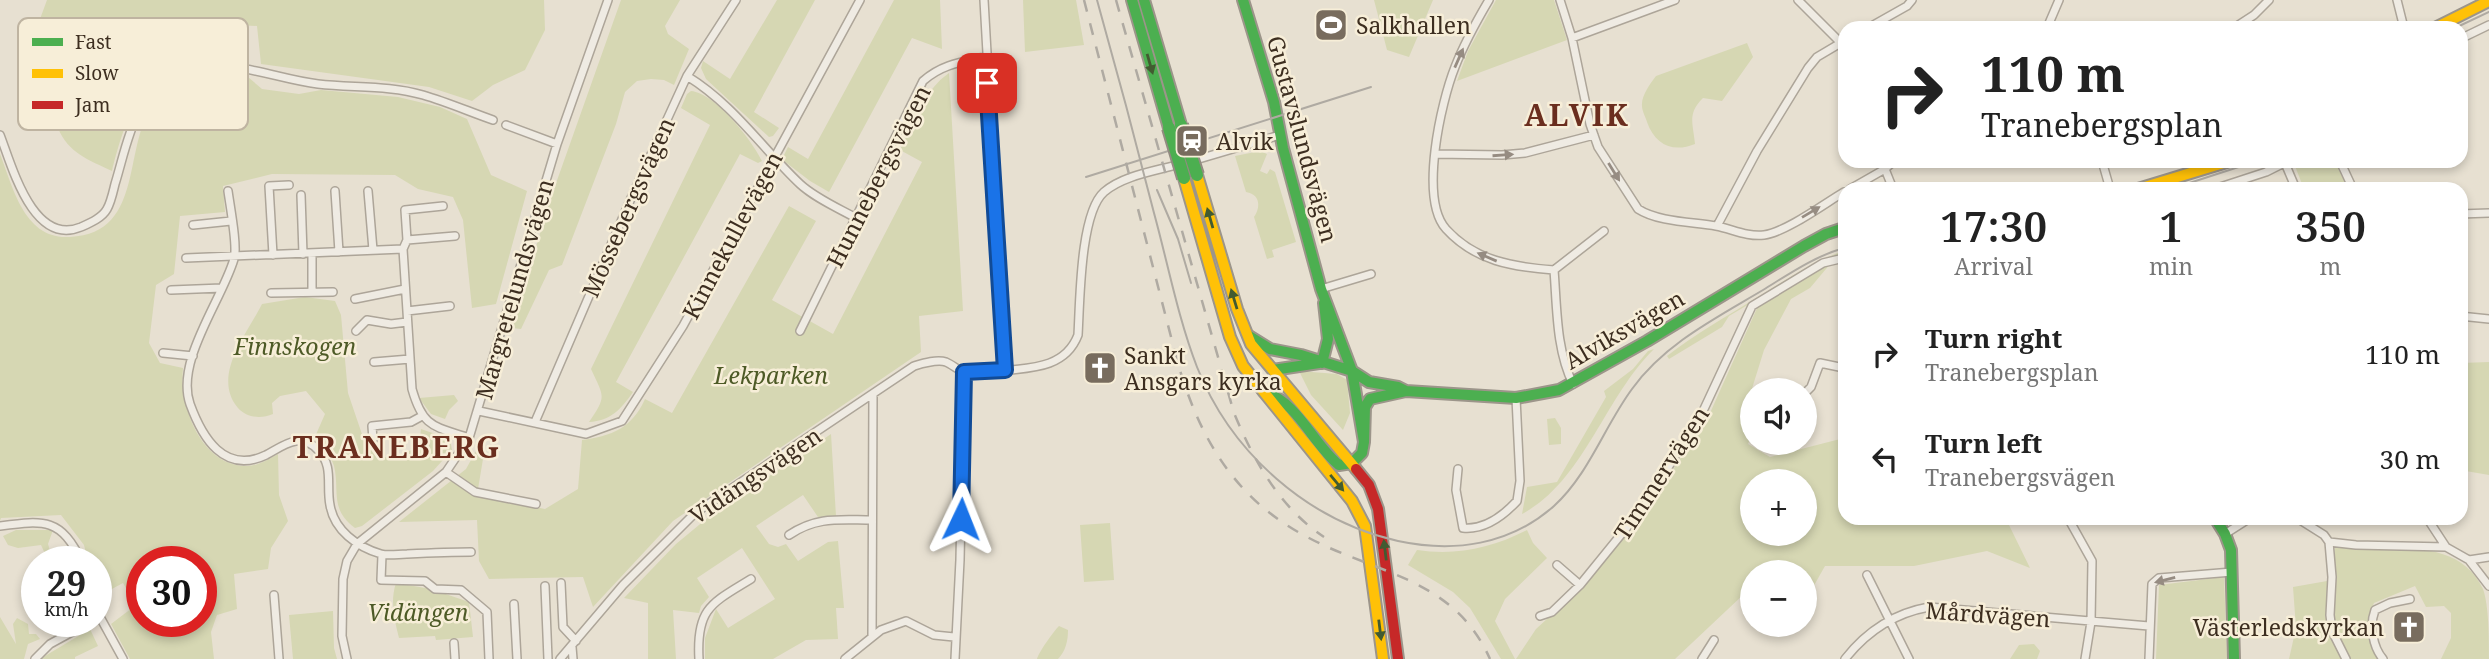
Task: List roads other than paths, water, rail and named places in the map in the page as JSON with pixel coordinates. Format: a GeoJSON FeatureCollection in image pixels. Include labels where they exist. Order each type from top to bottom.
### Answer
{"type":"FeatureCollection","features":[{"type":"Feature","properties":{"kind":"street","name":"Margretelundsvägen"},"geometry":{"type":"LineString","coordinates":[[347,659],[342,636],[343,579],[347,561],[357,544],[446,472],[470,438],[557,144],[608,0]]}},
{"type":"Feature","properties":{"kind":"street","name":"Mössebergsvägen"},"geometry":{"type":"LineString","coordinates":[[536,422],[632,196],[687,76],[736,0]]}},
{"type":"Feature","properties":{"kind":"street","name":"Kinnekullevägen"},"geometry":{"type":"LineString","coordinates":[[536,422],[586,434],[622,421],[683,326],[860,0]]}},
{"type":"Feature","properties":{"kind":"street"},"geometry":{"type":"LineString","coordinates":[[984,0],[985,57],[1005,370],[1052,363],[1075,342],[1078,335],[1088,227],[1093,206],[1105,192],[1124,181],[1280,135]]}},
{"type":"Feature","properties":{"kind":"street"},"geometry":{"type":"LineString","coordinates":[[1132,0],[1175,127],[1197,175],[1247,335],[1257,353],[1369,485],[1378,509],[1398,659]]}},
{"type":"Feature","properties":{"kind":"street"},"geometry":{"type":"LineString","coordinates":[[1144,0],[1175,127],[1184,178],[1230,337],[1243,366],[1352,500],[1365,526],[1383,659]]}},
{"type":"Feature","properties":{"kind":"street","name":"Gustavslundsvägen"},"geometry":{"type":"LineString","coordinates":[[1243,0],[1274,102],[1280,135],[1322,292],[1328,339],[1322,363]]}},
{"type":"Feature","properties":{"kind":"street"},"geometry":{"type":"LineString","coordinates":[[1489,0],[1454,70],[1437,131],[1433,189],[1445,228],[1484,258],[1516,267],[1554,270],[1604,231]]}},
{"type":"Feature","properties":{"kind":"street"},"geometry":{"type":"LineString","coordinates":[[1560,0],[1572,38],[1598,147],[1638,209],[1686,223],[1765,235],[1806,216],[1838,196]]}},
{"type":"Feature","properties":{"kind":"street"},"geometry":{"type":"LineString","coordinates":[[1572,38],[1675,0]]}},
{"type":"Feature","properties":{"kind":"street"},"geometry":{"type":"LineString","coordinates":[[1798,0],[1838,40]]}},
{"type":"Feature","properties":{"kind":"street"},"geometry":{"type":"LineString","coordinates":[[1880,21],[1907,6],[1912,0]]}},
{"type":"Feature","properties":{"kind":"street"},"geometry":{"type":"LineString","coordinates":[[2050,21],[2059,0]]}},
{"type":"Feature","properties":{"kind":"street"},"geometry":{"type":"LineString","coordinates":[[2246,21],[2269,0]]}},
{"type":"Feature","properties":{"kind":"street"},"geometry":{"type":"LineString","coordinates":[[2397,0],[2402,21]]}},
{"type":"Feature","properties":{"kind":"street"},"geometry":{"type":"LineString","coordinates":[[2449,21],[2489,1]]}},
{"type":"Feature","properties":{"kind":"street"},"geometry":{"type":"LineString","coordinates":[[2468,35],[2489,25]]}},
{"type":"Feature","properties":{"kind":"street"},"geometry":{"type":"LineString","coordinates":[[1717,226],[1757,151],[1808,68],[1817,57],[1838,47]]}},
{"type":"Feature","properties":{"kind":"street","name":"Hunnebergsvägen"},"geometry":{"type":"LineString","coordinates":[[800,331],[923,81],[948,64],[985,57]]}},
{"type":"Feature","properties":{"kind":"street"},"geometry":{"type":"LineString","coordinates":[[248,68],[318,84],[404,90],[493,120]]}},
{"type":"Feature","properties":{"kind":"street"},"geometry":{"type":"LineString","coordinates":[[687,76],[710,91],[745,123],[803,187],[856,218]]}},
{"type":"Feature","properties":{"kind":"street"},"geometry":{"type":"LineString","coordinates":[[506,125],[557,144]]}},
{"type":"Feature","properties":{"kind":"street"},"geometry":{"type":"LineString","coordinates":[[0,135],[25,198],[39,217],[64,230],[93,222],[106,211],[130,130]]}},
{"type":"Feature","properties":{"kind":"street"},"geometry":{"type":"LineString","coordinates":[[1435,154],[1525,153],[1594,135]]}},
{"type":"Feature","properties":{"kind":"street"},"geometry":{"type":"LineString","coordinates":[[2161,182],[2207,168]]}},
{"type":"Feature","properties":{"kind":"street"},"geometry":{"type":"LineString","coordinates":[[2233,182],[2270,168]]}},
{"type":"Feature","properties":{"kind":"street"},"geometry":{"type":"LineString","coordinates":[[1862,182],[1885,169],[1890,182]]}},
{"type":"Feature","properties":{"kind":"street"},"geometry":{"type":"LineString","coordinates":[[273,255],[269,186],[289,185]]}},
{"type":"Feature","properties":{"kind":"street"},"geometry":{"type":"LineString","coordinates":[[228,191],[235,257],[193,356],[187,395],[200,429],[210,444],[222,455],[243,459],[265,455],[283,444],[299,440],[317,448],[328,463],[330,506],[334,519],[342,531],[357,544],[382,555],[471,552]]}},
{"type":"Feature","properties":{"kind":"street"},"geometry":{"type":"LineString","coordinates":[[335,191],[339,252]]}},
{"type":"Feature","properties":{"kind":"street"},"geometry":{"type":"LineString","coordinates":[[368,191],[373,250]]}},
{"type":"Feature","properties":{"kind":"street"},"geometry":{"type":"LineString","coordinates":[[301,195],[303,254]]}},
{"type":"Feature","properties":{"kind":"street"},"geometry":{"type":"LineString","coordinates":[[443,206],[405,210],[407,240],[403,249],[412,389],[422,416],[442,429],[470,438]]}},
{"type":"Feature","properties":{"kind":"street"},"geometry":{"type":"LineString","coordinates":[[2468,214],[2489,213]]}},
{"type":"Feature","properties":{"kind":"street"},"geometry":{"type":"LineString","coordinates":[[192,225],[231,222]]}},
{"type":"Feature","properties":{"kind":"street","name":"Alviksvägen"},"geometry":{"type":"LineString","coordinates":[[1364,442],[1366,402],[1377,397],[1406,391],[1516,398],[1545,394],[1573,384],[1804,246],[1838,230]]}},
{"type":"Feature","properties":{"kind":"street"},"geometry":{"type":"LineString","coordinates":[[407,240],[455,236]]}},
{"type":"Feature","properties":{"kind":"street"},"geometry":{"type":"LineString","coordinates":[[186,258],[403,249]]}},
{"type":"Feature","properties":{"kind":"street"},"geometry":{"type":"LineString","coordinates":[[312,253],[312,292]]}},
{"type":"Feature","properties":{"kind":"street","name":"Timmervägen"},"geometry":{"type":"LineString","coordinates":[[1540,616],[1552,612],[1580,585],[1646,505],[1712,394],[1752,306],[1823,263],[1838,259]]}},
{"type":"Feature","properties":{"kind":"street"},"geometry":{"type":"LineString","coordinates":[[1554,270],[1562,346],[1573,384]]}},
{"type":"Feature","properties":{"kind":"street"},"geometry":{"type":"LineString","coordinates":[[1322,292],[1371,274]]}},
{"type":"Feature","properties":{"kind":"street"},"geometry":{"type":"LineString","coordinates":[[171,290],[222,288]]}},
{"type":"Feature","properties":{"kind":"street"},"geometry":{"type":"LineString","coordinates":[[355,299],[405,289]]}},
{"type":"Feature","properties":{"kind":"street"},"geometry":{"type":"LineString","coordinates":[[271,293],[333,292]]}},
{"type":"Feature","properties":{"kind":"street","name":"Gustavslundsvägen"},"geometry":{"type":"LineString","coordinates":[[1322,292],[1338,328],[1352,371],[1364,442]]}},
{"type":"Feature","properties":{"kind":"street"},"geometry":{"type":"LineString","coordinates":[[407,311],[450,306]]}},
{"type":"Feature","properties":{"kind":"street"},"geometry":{"type":"LineString","coordinates":[[2468,317],[2489,319]]}},
{"type":"Feature","properties":{"kind":"street"},"geometry":{"type":"LineString","coordinates":[[356,331],[360,324],[367,320],[391,324],[407,322]]}},
{"type":"Feature","properties":{"kind":"street","name":"Alviksvägen"},"geometry":{"type":"LineString","coordinates":[[1247,335],[1270,349],[1301,355],[1352,371],[1369,382],[1406,391]]}},
{"type":"Feature","properties":{"kind":"street"},"geometry":{"type":"LineString","coordinates":[[163,353],[193,356]]}},
{"type":"Feature","properties":{"kind":"street"},"geometry":{"type":"LineString","coordinates":[[374,362],[410,359]]}},
{"type":"Feature","properties":{"kind":"street","name":"Vidängsvägen"},"geometry":{"type":"LineString","coordinates":[[560,659],[623,585],[695,513],[914,366],[926,362],[946,362],[964,372],[1005,370]]}},
{"type":"Feature","properties":{"kind":"street"},"geometry":{"type":"LineString","coordinates":[[1264,392],[1267,378],[1273,370],[1322,363]]}},
{"type":"Feature","properties":{"kind":"street"},"geometry":{"type":"LineString","coordinates":[[1814,378],[1820,363],[1838,367]]}},
{"type":"Feature","properties":{"kind":"street"},"geometry":{"type":"LineString","coordinates":[[955,659],[964,372]]}},
{"type":"Feature","properties":{"kind":"street"},"geometry":{"type":"LineString","coordinates":[[1264,392],[1278,397],[1339,465],[1352,463],[1362,453],[1364,442]]}},
{"type":"Feature","properties":{"kind":"street"},"geometry":{"type":"LineString","coordinates":[[872,637],[873,395]]}},
{"type":"Feature","properties":{"kind":"street"},"geometry":{"type":"LineString","coordinates":[[1458,469],[1456,490],[1463,528],[1494,520],[1517,501],[1520,481],[1516,398]]}},
{"type":"Feature","properties":{"kind":"street"},"geometry":{"type":"LineString","coordinates":[[479,411],[536,422]]}},
{"type":"Feature","properties":{"kind":"street"},"geometry":{"type":"LineString","coordinates":[[373,440],[372,426],[411,422],[422,416]]}},
{"type":"Feature","properties":{"kind":"street"},"geometry":{"type":"LineString","coordinates":[[446,472],[475,492],[536,505]]}},
{"type":"Feature","properties":{"kind":"street"},"geometry":{"type":"LineString","coordinates":[[789,536],[804,525],[817,521],[872,520]]}},
{"type":"Feature","properties":{"kind":"street"},"geometry":{"type":"LineString","coordinates":[[0,526],[53,524],[72,539],[75,546]]}},
{"type":"Feature","properties":{"kind":"street"},"geometry":{"type":"LineString","coordinates":[[2072,525],[2092,561],[2091,622],[2085,659]]}},
{"type":"Feature","properties":{"kind":"street"},"geometry":{"type":"LineString","coordinates":[[2219,525],[2231,550],[2234,659]]}},
{"type":"Feature","properties":{"kind":"street"},"geometry":{"type":"LineString","coordinates":[[2225,534],[2239,525]]}},
{"type":"Feature","properties":{"kind":"street"},"geometry":{"type":"LineString","coordinates":[[2308,525],[2324,535],[2329,542],[2332,631],[2346,659]]}},
{"type":"Feature","properties":{"kind":"street"},"geometry":{"type":"LineString","coordinates":[[2432,525],[2446,547],[2469,560],[2489,586]]}},
{"type":"Feature","properties":{"kind":"street"},"geometry":{"type":"LineString","coordinates":[[2329,542],[2446,547]]}},
{"type":"Feature","properties":{"kind":"street"},"geometry":{"type":"LineString","coordinates":[[382,555],[381,580],[425,581],[435,589],[461,590],[487,612],[489,659]]}},
{"type":"Feature","properties":{"kind":"street"},"geometry":{"type":"LineString","coordinates":[[2469,560],[2489,557]]}},
{"type":"Feature","properties":{"kind":"street"},"geometry":{"type":"LineString","coordinates":[[1557,565],[1580,585]]}},
{"type":"Feature","properties":{"kind":"street"},"geometry":{"type":"LineString","coordinates":[[2148,659],[2152,584],[2159,578],[2232,572]]}},
{"type":"Feature","properties":{"kind":"street"},"geometry":{"type":"LineString","coordinates":[[1867,575],[1909,659]]}},
{"type":"Feature","properties":{"kind":"street"},"geometry":{"type":"LineString","coordinates":[[699,659],[699,635],[709,606],[751,579]]}},
{"type":"Feature","properties":{"kind":"street"},"geometry":{"type":"LineString","coordinates":[[561,583],[563,627],[574,644],[573,659]]}},
{"type":"Feature","properties":{"kind":"street"},"geometry":{"type":"LineString","coordinates":[[545,586],[548,659]]}},
{"type":"Feature","properties":{"kind":"street"},"geometry":{"type":"LineString","coordinates":[[274,595],[279,659]]}},
{"type":"Feature","properties":{"kind":"street"},"geometry":{"type":"LineString","coordinates":[[2383,659],[2376,650],[2374,639],[2372,618],[2375,610],[2390,603],[2410,599]]}},
{"type":"Feature","properties":{"kind":"street"},"geometry":{"type":"LineString","coordinates":[[514,604],[517,659]]}},
{"type":"Feature","properties":{"kind":"street","name":"Mårdvägen"},"geometry":{"type":"LineString","coordinates":[[1845,659],[1866,636],[1889,621],[1909,610],[1929,607],[2149,626]]}},
{"type":"Feature","properties":{"kind":"street"},"geometry":{"type":"LineString","coordinates":[[845,659],[872,637],[892,625],[906,621],[934,635],[954,637]]}},
{"type":"Feature","properties":{"kind":"street"},"geometry":{"type":"LineString","coordinates":[[35,659],[50,643],[62,637]]}},
{"type":"Feature","properties":{"kind":"street"},"geometry":{"type":"LineString","coordinates":[[108,637],[123,659]]}},
{"type":"Feature","properties":{"kind":"street"},"geometry":{"type":"LineString","coordinates":[[1702,659],[1714,640]]}},
{"type":"Feature","properties":{"kind":"street"},"geometry":{"type":"LineString","coordinates":[[454,643],[455,659]]}},
{"type":"Feature","properties":{"kind":"tram line"},"geometry":{"type":"LineString","coordinates":[[1097,0],[1184,329],[1197,367],[1212,398],[1230,428],[1276,479],[1333,517],[1365,531],[1398,541],[1440,546],[1480,543],[1519,530],[1554,506],[1577,480],[1632,389],[1659,358],[1709,322],[1792,272],[1838,250]]}},
{"type":"Feature","properties":{"kind":"tram line"},"geometry":{"type":"LineString","coordinates":[[2468,22],[2489,12]]}},
{"type":"Feature","properties":{"kind":"tram line"},"geometry":{"type":"LineString","coordinates":[[1086,177],[1371,87]]}},
{"type":"Feature","properties":{"kind":"tram line"},"geometry":{"type":"LineString","coordinates":[[2192,182],[2236,168]]}},
{"type":"Feature","properties":{"kind":"tram line"},"geometry":{"type":"LineString","coordinates":[[1157,190],[1178,239],[1191,283]]}},
{"type":"Feature","properties":{"kind":"railway"},"geometry":{"type":"LineString","coordinates":[[1084,0],[1177,360],[1196,415],[1209,441],[1241,486],[1283,523],[1309,538],[1412,582],[1435,595],[1456,611],[1475,632],[1490,659]]}},
{"type":"Feature","properties":{"kind":"railway"},"geometry":{"type":"LineString","coordinates":[[1116,0],[1234,413],[1250,449],[1281,498],[1324,537]]}},
{"type":"Feature","properties":{"kind":"place","name":"Salkhallen"},"geometry":{"type":"Point","coordinates":[1331,25]}},
{"type":"Feature","properties":{"kind":"place","name":"Alvik"},"geometry":{"type":"Point","coordinates":[1192,141]}},
{"type":"Feature","properties":{"kind":"place","name":"Sankt Ansgars kyrka"},"geometry":{"type":"Point","coordinates":[1100,368]}},
{"type":"Feature","properties":{"kind":"place","name":"Västerledskyrkan"},"geometry":{"type":"Point","coordinates":[2409,627]}},
{"type":"Feature","properties":{"kind":"district","name":"ALVIK"},"geometry":{"type":"Point","coordinates":[1577,114]}},
{"type":"Feature","properties":{"kind":"district","name":"TRANEBERG"},"geometry":{"type":"Point","coordinates":[397,446]}},
{"type":"Feature","properties":{"kind":"park label","name":"Finnskogen"},"geometry":{"type":"Point","coordinates":[295,346]}},
{"type":"Feature","properties":{"kind":"park label","name":"Lekparken"},"geometry":{"type":"Point","coordinates":[771,375]}},
{"type":"Feature","properties":{"kind":"park label","name":"Vidängen"},"geometry":{"type":"Point","coordinates":[418,612]}}]}
